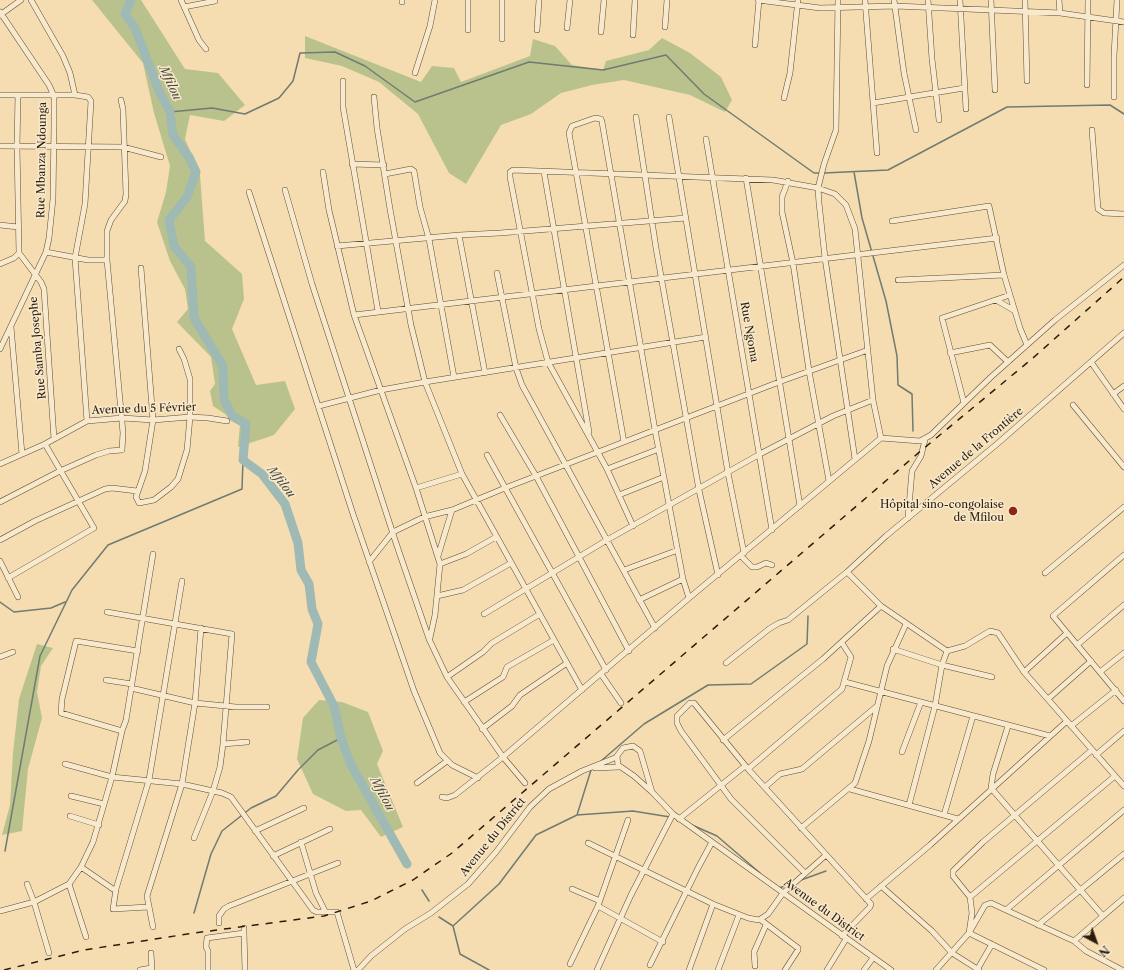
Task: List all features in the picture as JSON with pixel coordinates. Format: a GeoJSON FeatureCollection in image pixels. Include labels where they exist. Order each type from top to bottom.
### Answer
{"type":"FeatureCollection","features":[{"type":"Feature","properties":{"kind":"street"},"geometry":{"type":"LineString","coordinates":[[0,13],[21,0]]}},
{"type":"Feature","properties":{"kind":"street"},"geometry":{"type":"LineString","coordinates":[[31,0],[63,56],[70,73],[75,95]]}},
{"type":"Feature","properties":{"kind":"street"},"geometry":{"type":"LineString","coordinates":[[181,0],[199,40],[206,50]]}},
{"type":"Feature","properties":{"kind":"street"},"geometry":{"type":"LineString","coordinates":[[184,7],[215,0]]}},
{"type":"Feature","properties":{"kind":"street"},"geometry":{"type":"LineString","coordinates":[[415,73],[430,26],[436,0]]}},
{"type":"Feature","properties":{"kind":"street"},"geometry":{"type":"LineString","coordinates":[[468,0],[468,30]]}},
{"type":"Feature","properties":{"kind":"street"},"geometry":{"type":"LineString","coordinates":[[502,0],[502,39]]}},
{"type":"Feature","properties":{"kind":"street"},"geometry":{"type":"LineString","coordinates":[[537,30],[539,0]]}},
{"type":"Feature","properties":{"kind":"street"},"geometry":{"type":"LineString","coordinates":[[567,28],[570,0]]}},
{"type":"Feature","properties":{"kind":"street"},"geometry":{"type":"LineString","coordinates":[[601,32],[604,0]]}},
{"type":"Feature","properties":{"kind":"street"},"geometry":{"type":"LineString","coordinates":[[634,0],[634,35]]}},
{"type":"Feature","properties":{"kind":"street"},"geometry":{"type":"LineString","coordinates":[[665,27],[667,0]]}},
{"type":"Feature","properties":{"kind":"street"},"geometry":{"type":"LineString","coordinates":[[755,45],[759,0],[798,7],[838,9],[895,6],[1060,13],[1124,22]]}},
{"type":"Feature","properties":{"kind":"street"},"geometry":{"type":"LineString","coordinates":[[784,98],[790,74],[798,0]]}},
{"type":"Feature","properties":{"kind":"street"},"geometry":{"type":"LineString","coordinates":[[838,0],[836,130],[824,164],[818,188],[825,258],[855,459]]}},
{"type":"Feature","properties":{"kind":"street"},"geometry":{"type":"LineString","coordinates":[[865,0],[877,153]]}},
{"type":"Feature","properties":{"kind":"street"},"geometry":{"type":"LineString","coordinates":[[894,0],[898,40],[916,130]]}},
{"type":"Feature","properties":{"kind":"street"},"geometry":{"type":"LineString","coordinates":[[928,0],[935,93],[940,120]]}},
{"type":"Feature","properties":{"kind":"street"},"geometry":{"type":"LineString","coordinates":[[960,0],[966,109]]}},
{"type":"Feature","properties":{"kind":"street"},"geometry":{"type":"LineString","coordinates":[[991,0],[995,90]]}},
{"type":"Feature","properties":{"kind":"street"},"geometry":{"type":"LineString","coordinates":[[1025,0],[1027,81]]}},
{"type":"Feature","properties":{"kind":"street"},"geometry":{"type":"LineString","coordinates":[[1059,0],[1060,13]]}},
{"type":"Feature","properties":{"kind":"street"},"geometry":{"type":"LineString","coordinates":[[1085,80],[1087,86],[1088,0]]}},
{"type":"Feature","properties":{"kind":"street"},"geometry":{"type":"LineString","coordinates":[[1114,97],[1115,21],[1117,0]]}},
{"type":"Feature","properties":{"kind":"street","name":"Rue Mbanza Ndounga"},"geometry":{"type":"LineString","coordinates":[[0,13],[41,71],[54,96],[51,226],[46,252],[11,326],[2,339],[0,349]]}},
{"type":"Feature","properties":{"kind":"street"},"geometry":{"type":"LineString","coordinates":[[343,82],[343,107],[365,243],[378,311]]}},
{"type":"Feature","properties":{"kind":"street"},"geometry":{"type":"LineString","coordinates":[[873,103],[964,88]]}},
{"type":"Feature","properties":{"kind":"street"},"geometry":{"type":"LineString","coordinates":[[0,95],[75,95],[88,97],[91,101],[84,204],[75,258],[87,421]]}},
{"type":"Feature","properties":{"kind":"street"},"geometry":{"type":"LineString","coordinates":[[0,264],[14,258],[19,252],[17,146],[18,95]]}},
{"type":"Feature","properties":{"kind":"street"},"geometry":{"type":"LineString","coordinates":[[374,97],[377,128],[397,242],[409,307],[426,382],[462,474],[582,690]]}},
{"type":"Feature","properties":{"kind":"street"},"geometry":{"type":"LineString","coordinates":[[0,502],[60,471],[109,451],[122,450],[122,418],[107,260],[107,231],[111,220],[125,201],[123,110],[121,100]]}},
{"type":"Feature","properties":{"kind":"street"},"geometry":{"type":"LineString","coordinates":[[636,117],[699,490],[718,575]]}},
{"type":"Feature","properties":{"kind":"street"},"geometry":{"type":"LineString","coordinates":[[669,117],[742,555],[752,567],[757,567],[766,563],[772,565]]}},
{"type":"Feature","properties":{"kind":"street"},"geometry":{"type":"LineString","coordinates":[[624,442],[576,173],[570,129],[572,126],[598,118],[602,122],[655,430],[683,579],[689,598]]}},
{"type":"Feature","properties":{"kind":"street"},"geometry":{"type":"LineString","coordinates":[[1092,130],[1098,209],[1104,213],[1124,214]]}},
{"type":"Feature","properties":{"kind":"street","name":"Rue Ngoma"},"geometry":{"type":"LineString","coordinates":[[706,139],[711,176],[772,530]]}},
{"type":"Feature","properties":{"kind":"street"},"geometry":{"type":"LineString","coordinates":[[0,146],[123,147],[161,157]]}},
{"type":"Feature","properties":{"kind":"street"},"geometry":{"type":"LineString","coordinates":[[352,164],[384,165]]}},
{"type":"Feature","properties":{"kind":"street"},"geometry":{"type":"LineString","coordinates":[[386,174],[411,169],[414,171],[420,207],[429,239],[454,377]]}},
{"type":"Feature","properties":{"kind":"street"},"geometry":{"type":"LineString","coordinates":[[634,526],[607,469],[548,362],[539,329],[510,177],[510,172],[513,170],[711,176],[788,181],[818,188],[835,194],[846,205],[855,229],[873,400],[881,438]]}},
{"type":"Feature","properties":{"kind":"street"},"geometry":{"type":"LineString","coordinates":[[323,172],[354,315],[416,488],[440,564],[437,596],[430,639]]}},
{"type":"Feature","properties":{"kind":"street"},"geometry":{"type":"LineString","coordinates":[[544,172],[589,435]]}},
{"type":"Feature","properties":{"kind":"street"},"geometry":{"type":"LineString","coordinates":[[746,178],[800,506]]}},
{"type":"Feature","properties":{"kind":"street"},"geometry":{"type":"LineString","coordinates":[[788,181],[782,197],[782,212],[793,263],[809,371],[829,481]]}},
{"type":"Feature","properties":{"kind":"street"},"geometry":{"type":"LineString","coordinates":[[285,190],[392,532],[430,639],[447,677],[482,729],[525,783]]}},
{"type":"Feature","properties":{"kind":"street"},"geometry":{"type":"LineString","coordinates":[[249,192],[266,250],[319,406],[369,562],[414,691],[434,741],[447,761],[478,778]]}},
{"type":"Feature","properties":{"kind":"street"},"geometry":{"type":"LineString","coordinates":[[892,221],[989,206],[1004,275],[1027,345]]}},
{"type":"Feature","properties":{"kind":"street"},"geometry":{"type":"LineString","coordinates":[[338,246],[397,242],[459,235],[686,218]]}},
{"type":"Feature","properties":{"kind":"street"},"geometry":{"type":"LineString","coordinates":[[0,225],[18,227]]}},
{"type":"Feature","properties":{"kind":"street"},"geometry":{"type":"LineString","coordinates":[[459,235],[472,300],[484,373]]}},
{"type":"Feature","properties":{"kind":"street"},"geometry":{"type":"LineString","coordinates":[[354,315],[440,303],[728,271],[997,238]]}},
{"type":"Feature","properties":{"kind":"street","name":"Rue Samba Josephe"},"geometry":{"type":"LineString","coordinates":[[19,252],[44,289],[54,439]]}},
{"type":"Feature","properties":{"kind":"street"},"geometry":{"type":"LineString","coordinates":[[46,252],[75,258],[107,260]]}},
{"type":"Feature","properties":{"kind":"street"},"geometry":{"type":"LineString","coordinates":[[442,797],[447,798],[455,796],[478,778],[689,598],[881,438],[916,441],[925,440],[931,436],[964,403],[1027,345],[1124,265]]}},
{"type":"Feature","properties":{"kind":"street"},"geometry":{"type":"LineString","coordinates":[[141,268],[153,420],[146,465],[136,500],[139,502],[147,502],[161,495],[178,479],[186,450],[190,417],[190,380],[179,348]]}},
{"type":"Feature","properties":{"kind":"street"},"geometry":{"type":"LineString","coordinates":[[497,273],[516,368],[530,402],[655,628]]}},
{"type":"Feature","properties":{"kind":"street"},"geometry":{"type":"LineString","coordinates":[[898,280],[1004,275]]}},
{"type":"Feature","properties":{"kind":"street"},"geometry":{"type":"LineString","coordinates":[[964,403],[942,318],[1010,295]]}},
{"type":"Feature","properties":{"kind":"street"},"geometry":{"type":"LineString","coordinates":[[996,300],[1015,311]]}},
{"type":"Feature","properties":{"kind":"street"},"geometry":{"type":"LineString","coordinates":[[11,326],[22,454]]}},
{"type":"Feature","properties":{"kind":"street","name":"Avenue de la Frontière"},"geometry":{"type":"LineString","coordinates":[[726,664],[769,629],[788,620],[847,572],[1124,333]]}},
{"type":"Feature","properties":{"kind":"street"},"geometry":{"type":"LineString","coordinates":[[319,406],[381,390],[641,346],[706,337]]}},
{"type":"Feature","properties":{"kind":"street"},"geometry":{"type":"LineString","coordinates":[[950,353],[990,345],[1008,362]]}},
{"type":"Feature","properties":{"kind":"street"},"geometry":{"type":"LineString","coordinates":[[369,562],[392,532],[424,517],[452,510],[476,499],[749,395],[779,382],[868,350]]}},
{"type":"Feature","properties":{"kind":"street"},"geometry":{"type":"LineString","coordinates":[[1091,362],[1124,409]]}},
{"type":"Feature","properties":{"kind":"street"},"geometry":{"type":"LineString","coordinates":[[1113,394],[1124,386]]}},
{"type":"Feature","properties":{"kind":"street"},"geometry":{"type":"LineString","coordinates":[[484,614],[607,540],[699,490],[760,454],[848,410],[873,400]]}},
{"type":"Feature","properties":{"kind":"street"},"geometry":{"type":"LineString","coordinates":[[1073,405],[1124,467]]}},
{"type":"Feature","properties":{"kind":"street"},"geometry":{"type":"LineString","coordinates":[[500,415],[536,476],[629,650]]}},
{"type":"Feature","properties":{"kind":"street","name":"Avenue du 5 Février"},"geometry":{"type":"LineString","coordinates":[[0,464],[45,444],[87,421],[122,418],[153,420],[190,417],[227,421]]}},
{"type":"Feature","properties":{"kind":"street"},"geometry":{"type":"LineString","coordinates":[[908,518],[912,471],[921,456],[925,440]]}},
{"type":"Feature","properties":{"kind":"street"},"geometry":{"type":"LineString","coordinates":[[8,578],[94,528],[45,444]]}},
{"type":"Feature","properties":{"kind":"street"},"geometry":{"type":"LineString","coordinates":[[607,469],[659,449]]}},
{"type":"Feature","properties":{"kind":"street"},"geometry":{"type":"LineString","coordinates":[[487,455],[606,670]]}},
{"type":"Feature","properties":{"kind":"street"},"geometry":{"type":"LineString","coordinates":[[416,488],[462,474]]}},
{"type":"Feature","properties":{"kind":"street"},"geometry":{"type":"LineString","coordinates":[[619,495],[664,476]]}},
{"type":"Feature","properties":{"kind":"street"},"geometry":{"type":"LineString","coordinates":[[0,540],[35,521],[112,488],[138,491]]}},
{"type":"Feature","properties":{"kind":"street"},"geometry":{"type":"LineString","coordinates":[[1045,573],[1124,507]]}},
{"type":"Feature","properties":{"kind":"street"},"geometry":{"type":"LineString","coordinates":[[438,556],[452,510]]}},
{"type":"Feature","properties":{"kind":"street"},"geometry":{"type":"LineString","coordinates":[[440,564],[466,554],[496,536]]}},
{"type":"Feature","properties":{"kind":"street"},"geometry":{"type":"LineString","coordinates":[[624,570],[678,550]]}},
{"type":"Feature","properties":{"kind":"street"},"geometry":{"type":"LineString","coordinates":[[0,911],[34,902],[70,884],[81,867],[98,825],[126,720],[153,554]]}},
{"type":"Feature","properties":{"kind":"street"},"geometry":{"type":"LineString","coordinates":[[1124,555],[1052,616],[1124,701]]}},
{"type":"Feature","properties":{"kind":"street"},"geometry":{"type":"LineString","coordinates":[[0,561],[18,596]]}},
{"type":"Feature","properties":{"kind":"street"},"geometry":{"type":"LineString","coordinates":[[437,596],[463,590],[511,563]]}},
{"type":"Feature","properties":{"kind":"street"},"geometry":{"type":"LineString","coordinates":[[847,572],[881,606],[947,651],[965,646],[984,634],[994,631],[998,633],[1024,672],[1096,755],[1115,776],[1123,782]]}},
{"type":"Feature","properties":{"kind":"street"},"geometry":{"type":"LineString","coordinates":[[640,600],[683,579]]}},
{"type":"Feature","properties":{"kind":"street"},"geometry":{"type":"LineString","coordinates":[[148,907],[113,909],[116,889],[139,816],[148,780],[182,581]]}},
{"type":"Feature","properties":{"kind":"street"},"geometry":{"type":"LineString","coordinates":[[1077,645],[1124,605]]}},
{"type":"Feature","properties":{"kind":"street"},"geometry":{"type":"LineString","coordinates":[[723,740],[842,643],[881,606]]}},
{"type":"Feature","properties":{"kind":"street"},"geometry":{"type":"LineString","coordinates":[[106,612],[232,634],[220,767],[213,791],[194,838]]}},
{"type":"Feature","properties":{"kind":"street"},"geometry":{"type":"LineString","coordinates":[[447,677],[483,652],[492,643],[540,614]]}},
{"type":"Feature","properties":{"kind":"street"},"geometry":{"type":"LineString","coordinates":[[801,828],[850,789],[855,783],[869,742],[880,691],[893,650],[906,624]]}},
{"type":"Feature","properties":{"kind":"street"},"geometry":{"type":"LineString","coordinates":[[153,927],[147,896],[182,784],[195,703],[201,628]]}},
{"type":"Feature","properties":{"kind":"street"},"geometry":{"type":"LineString","coordinates":[[1024,672],[1067,633]]}},
{"type":"Feature","properties":{"kind":"street"},"geometry":{"type":"LineString","coordinates":[[464,702],[504,677],[507,667],[554,640]]}},
{"type":"Feature","properties":{"kind":"street"},"geometry":{"type":"LineString","coordinates":[[122,731],[61,713],[62,699],[76,641],[138,651]]}},
{"type":"Feature","properties":{"kind":"street"},"geometry":{"type":"LineString","coordinates":[[679,819],[841,690],[845,682],[851,657],[842,643]]}},
{"type":"Feature","properties":{"kind":"street"},"geometry":{"type":"LineString","coordinates":[[893,650],[942,665],[992,677]]}},
{"type":"Feature","properties":{"kind":"street"},"geometry":{"type":"LineString","coordinates":[[909,805],[935,706],[942,665],[947,651]]}},
{"type":"Feature","properties":{"kind":"street"},"geometry":{"type":"LineString","coordinates":[[0,657],[13,652]]}},
{"type":"Feature","properties":{"kind":"street"},"geometry":{"type":"LineString","coordinates":[[1100,672],[1124,653]]}},
{"type":"Feature","properties":{"kind":"street"},"geometry":{"type":"LineString","coordinates":[[1048,699],[1091,661]]}},
{"type":"Feature","properties":{"kind":"street"},"geometry":{"type":"LineString","coordinates":[[482,729],[510,708],[520,695],[567,663]]}},
{"type":"Feature","properties":{"kind":"street"},"geometry":{"type":"LineString","coordinates":[[601,674],[621,704]]}},
{"type":"Feature","properties":{"kind":"street"},"geometry":{"type":"LineString","coordinates":[[106,680],[132,686],[163,696],[195,703],[225,707],[267,707]]}},
{"type":"Feature","properties":{"kind":"street"},"geometry":{"type":"LineString","coordinates":[[845,682],[1050,736]]}},
{"type":"Feature","properties":{"kind":"street"},"geometry":{"type":"LineString","coordinates":[[1072,726],[1116,690]]}},
{"type":"Feature","properties":{"kind":"street"},"geometry":{"type":"LineString","coordinates":[[902,752],[920,702]]}},
{"type":"Feature","properties":{"kind":"street"},"geometry":{"type":"LineString","coordinates":[[804,873],[720,786],[679,727],[676,716],[690,703],[694,703],[746,767],[871,906],[844,937],[827,970]]}},
{"type":"Feature","properties":{"kind":"street"},"geometry":{"type":"LineString","coordinates":[[765,787],[780,774],[802,769],[877,706]]}},
{"type":"Feature","properties":{"kind":"street"},"geometry":{"type":"LineString","coordinates":[[944,815],[973,716]]}},
{"type":"Feature","properties":{"kind":"street"},"geometry":{"type":"LineString","coordinates":[[866,899],[1067,721]]}},
{"type":"Feature","properties":{"kind":"street"},"geometry":{"type":"LineString","coordinates":[[1008,726],[993,774],[991,788],[1103,916]]}},
{"type":"Feature","properties":{"kind":"street"},"geometry":{"type":"LineString","coordinates":[[1096,755],[1124,731]]}},
{"type":"Feature","properties":{"kind":"street"},"geometry":{"type":"LineString","coordinates":[[223,744],[247,742]]}},
{"type":"Feature","properties":{"kind":"street","name":"Avenue du District"},"geometry":{"type":"LineString","coordinates":[[358,970],[371,956],[405,929],[431,913],[468,884],[496,852],[530,807],[545,793],[569,778],[617,757],[623,748],[628,746],[637,748],[643,757],[652,792]]}},
{"type":"Feature","properties":{"kind":"street"},"geometry":{"type":"LineString","coordinates":[[969,933],[972,913],[970,897],[953,876],[953,871],[969,855],[1092,750]]}},
{"type":"Feature","properties":{"kind":"street"},"geometry":{"type":"LineString","coordinates":[[617,757],[619,767]]}},
{"type":"Feature","properties":{"kind":"street"},"geometry":{"type":"LineString","coordinates":[[417,783],[447,761]]}},
{"type":"Feature","properties":{"kind":"street"},"geometry":{"type":"LineString","coordinates":[[65,764],[112,777],[182,784],[231,797],[255,832],[315,912],[337,912],[354,970]]}},
{"type":"Feature","properties":{"kind":"street","name":"Avenue du District"},"geometry":{"type":"LineString","coordinates":[[590,768],[619,767],[634,776],[679,819],[891,970]]}},
{"type":"Feature","properties":{"kind":"street"},"geometry":{"type":"LineString","coordinates":[[970,897],[1036,840],[1115,776]]}},
{"type":"Feature","properties":{"kind":"street"},"geometry":{"type":"LineString","coordinates":[[850,789],[958,819]]}},
{"type":"Feature","properties":{"kind":"street"},"geometry":{"type":"LineString","coordinates":[[71,796],[104,804]]}},
{"type":"Feature","properties":{"kind":"street"},"geometry":{"type":"LineString","coordinates":[[255,832],[304,808]]}},
{"type":"Feature","properties":{"kind":"street"},"geometry":{"type":"LineString","coordinates":[[1006,910],[1124,810]]}},
{"type":"Feature","properties":{"kind":"street"},"geometry":{"type":"LineString","coordinates":[[597,970],[643,870],[673,814]]}},
{"type":"Feature","properties":{"kind":"street"},"geometry":{"type":"LineString","coordinates":[[70,816],[98,825]]}},
{"type":"Feature","properties":{"kind":"street"},"geometry":{"type":"LineString","coordinates":[[570,964],[599,904],[628,820]]}},
{"type":"Feature","properties":{"kind":"street"},"geometry":{"type":"LineString","coordinates":[[273,856],[330,828]]}},
{"type":"Feature","properties":{"kind":"street"},"geometry":{"type":"LineString","coordinates":[[301,842],[316,893],[325,911]]}},
{"type":"Feature","properties":{"kind":"street"},"geometry":{"type":"LineString","coordinates":[[650,965],[663,942],[712,842]]}},
{"type":"Feature","properties":{"kind":"street"},"geometry":{"type":"LineString","coordinates":[[588,843],[713,904],[739,915],[761,920],[798,948],[785,970]]}},
{"type":"Feature","properties":{"kind":"street"},"geometry":{"type":"LineString","coordinates":[[1038,926],[1124,854]]}},
{"type":"Feature","properties":{"kind":"street"},"geometry":{"type":"LineString","coordinates":[[761,920],[783,893],[826,855]]}},
{"type":"Feature","properties":{"kind":"street"},"geometry":{"type":"LineString","coordinates":[[219,923],[219,916],[229,906],[338,863]]}},
{"type":"Feature","properties":{"kind":"street"},"geometry":{"type":"LineString","coordinates":[[81,867],[113,889],[116,889]]}},
{"type":"Feature","properties":{"kind":"street"},"geometry":{"type":"LineString","coordinates":[[27,884],[34,902],[49,953]]}},
{"type":"Feature","properties":{"kind":"street"},"geometry":{"type":"LineString","coordinates":[[70,884],[86,937]]}},
{"type":"Feature","properties":{"kind":"street"},"geometry":{"type":"LineString","coordinates":[[881,886],[932,931],[952,953],[977,970],[992,944]]}},
{"type":"Feature","properties":{"kind":"street"},"geometry":{"type":"LineString","coordinates":[[572,889],[663,942]]}},
{"type":"Feature","properties":{"kind":"street"},"geometry":{"type":"LineString","coordinates":[[1074,941],[1124,898]]}},
{"type":"Feature","properties":{"kind":"street"},"geometry":{"type":"LineString","coordinates":[[936,970],[969,933],[988,903],[1074,941],[1086,951],[1122,970]]}},
{"type":"Feature","properties":{"kind":"street"},"geometry":{"type":"LineString","coordinates":[[689,970],[713,904]]}},
{"type":"Feature","properties":{"kind":"street"},"geometry":{"type":"LineString","coordinates":[[718,970],[739,915]]}},
{"type":"Feature","properties":{"kind":"street"},"geometry":{"type":"LineString","coordinates":[[755,966],[754,952],[766,925]]}},
{"type":"Feature","properties":{"kind":"street"},"geometry":{"type":"LineString","coordinates":[[208,970],[208,952],[206,947],[207,938],[244,930],[245,970]]}},
{"type":"Feature","properties":{"kind":"street"},"geometry":{"type":"LineString","coordinates":[[969,933],[1044,970]]}},
{"type":"Feature","properties":{"kind":"street"},"geometry":{"type":"LineString","coordinates":[[140,970],[151,969],[151,953]]}},
{"type":"Feature","properties":{"kind":"street"},"geometry":{"type":"LineString","coordinates":[[864,970],[873,958]]}},
{"type":"Feature","properties":{"kind":"green space"},"geometry":{"type":"Polygon","coordinates":[[[92,0],[141,0],[185,69],[218,73],[245,105],[224,121],[190,115],[185,139],[200,175],[205,241],[242,274],[244,299],[232,329],[256,385],[285,381],[295,409],[274,435],[238,447],[240,424],[213,406],[210,391],[215,384],[211,357],[177,322],[188,309],[185,289],[170,261],[157,222],[166,192],[170,166],[154,113],[143,63],[92,0]]]}},
{"type":"Feature","properties":{"kind":"green space"},"geometry":{"type":"Polygon","coordinates":[[[305,36],[421,82],[432,66],[454,68],[461,82],[530,56],[533,39],[555,46],[572,65],[603,70],[606,61],[649,50],[662,38],[690,53],[721,77],[732,100],[725,112],[690,95],[624,80],[592,85],[561,93],[531,114],[501,125],[466,184],[449,173],[418,114],[379,82],[342,66],[305,58],[305,36]]]}},
{"type":"Feature","properties":{"kind":"green space"},"geometry":{"type":"Polygon","coordinates":[[[37,644],[53,648],[41,666],[37,692],[42,718],[28,769],[22,831],[2,835],[10,805],[13,753],[19,699],[37,644]]]}},
{"type":"Feature","properties":{"kind":"green space"},"geometry":{"type":"Polygon","coordinates":[[[319,700],[342,702],[368,712],[383,751],[377,764],[403,827],[381,837],[361,810],[346,811],[313,794],[297,759],[303,718],[319,700]]]}},
{"type":"Feature","properties":{"kind":"waterway","name":"Mfilou"},"geometry":{"type":"LineString","coordinates":[[131,0],[125,14],[135,28],[159,91],[170,112],[173,135],[189,157],[196,172],[187,197],[169,220],[174,246],[191,267],[194,318],[223,366],[224,399],[232,416],[246,424],[243,460],[262,474],[285,504],[298,543],[301,570],[309,584],[312,609],[318,624],[311,662],[334,706],[341,738],[350,763],[407,864]]}},
{"type":"Feature","properties":{"kind":"waterway"},"geometry":{"type":"LineString","coordinates":[[170,112],[212,108],[245,114],[279,98],[293,81],[300,53],[335,52],[365,66],[415,102],[529,62],[603,70],[666,55],[704,94],[814,173],[820,173]]}},
{"type":"Feature","properties":{"kind":"waterway"},"geometry":{"type":"LineString","coordinates":[[824,173],[888,170],[1007,107],[1110,105],[1124,114]]}},
{"type":"Feature","properties":{"kind":"waterway"},"geometry":{"type":"LineString","coordinates":[[854,172],[862,218],[886,301],[897,356],[898,385],[912,394],[913,431]]}},
{"type":"Feature","properties":{"kind":"waterway"},"geometry":{"type":"LineString","coordinates":[[5,851],[40,656],[72,590],[108,545],[242,489],[243,460]]}},
{"type":"Feature","properties":{"kind":"waterway"},"geometry":{"type":"LineString","coordinates":[[0,602],[14,612],[51,608],[65,602]]}},
{"type":"Feature","properties":{"kind":"waterway"},"geometry":{"type":"LineString","coordinates":[[601,761],[644,724],[708,685],[751,684],[807,644],[808,616]]}},
{"type":"Feature","properties":{"kind":"waterway"},"geometry":{"type":"LineString","coordinates":[[194,913],[211,854],[222,831],[251,808],[276,796],[298,770],[318,750],[341,738]]}},
{"type":"Feature","properties":{"kind":"waterway"},"geometry":{"type":"LineString","coordinates":[[577,815],[591,770]]}},
{"type":"Feature","properties":{"kind":"waterway"},"geometry":{"type":"LineString","coordinates":[[453,926],[499,884],[536,835],[577,815],[633,811],[670,817]]}},
{"type":"Feature","properties":{"kind":"waterway"},"geometry":{"type":"LineString","coordinates":[[692,825],[717,836],[760,873]]}},
{"type":"Feature","properties":{"kind":"waterway"},"geometry":{"type":"LineString","coordinates":[[801,880],[826,871]]}},
{"type":"Feature","properties":{"kind":"waterway"},"geometry":{"type":"LineString","coordinates":[[779,888],[790,884]]}},
{"type":"Feature","properties":{"kind":"waterway","name":"Mfilou"},"geometry":{"type":"LineString","coordinates":[[422,890],[429,901]]}},
{"type":"Feature","properties":{"kind":"waterway","name":"Mfilou"},"geometry":{"type":"LineString","coordinates":[[439,917],[453,926],[460,954],[489,970]]}},
{"type":"Feature","properties":{"kind":"railway"},"geometry":{"type":"LineString","coordinates":[[4,970],[84,950],[194,933],[324,916],[371,901],[413,880],[452,853],[923,449],[1033,358],[1124,277]]}},
{"type":"Feature","properties":{"kind":"place","name":"Hôpital sino-congolaise de Mfilou"},"geometry":{"type":"Point","coordinates":[1013,511]}}]}
